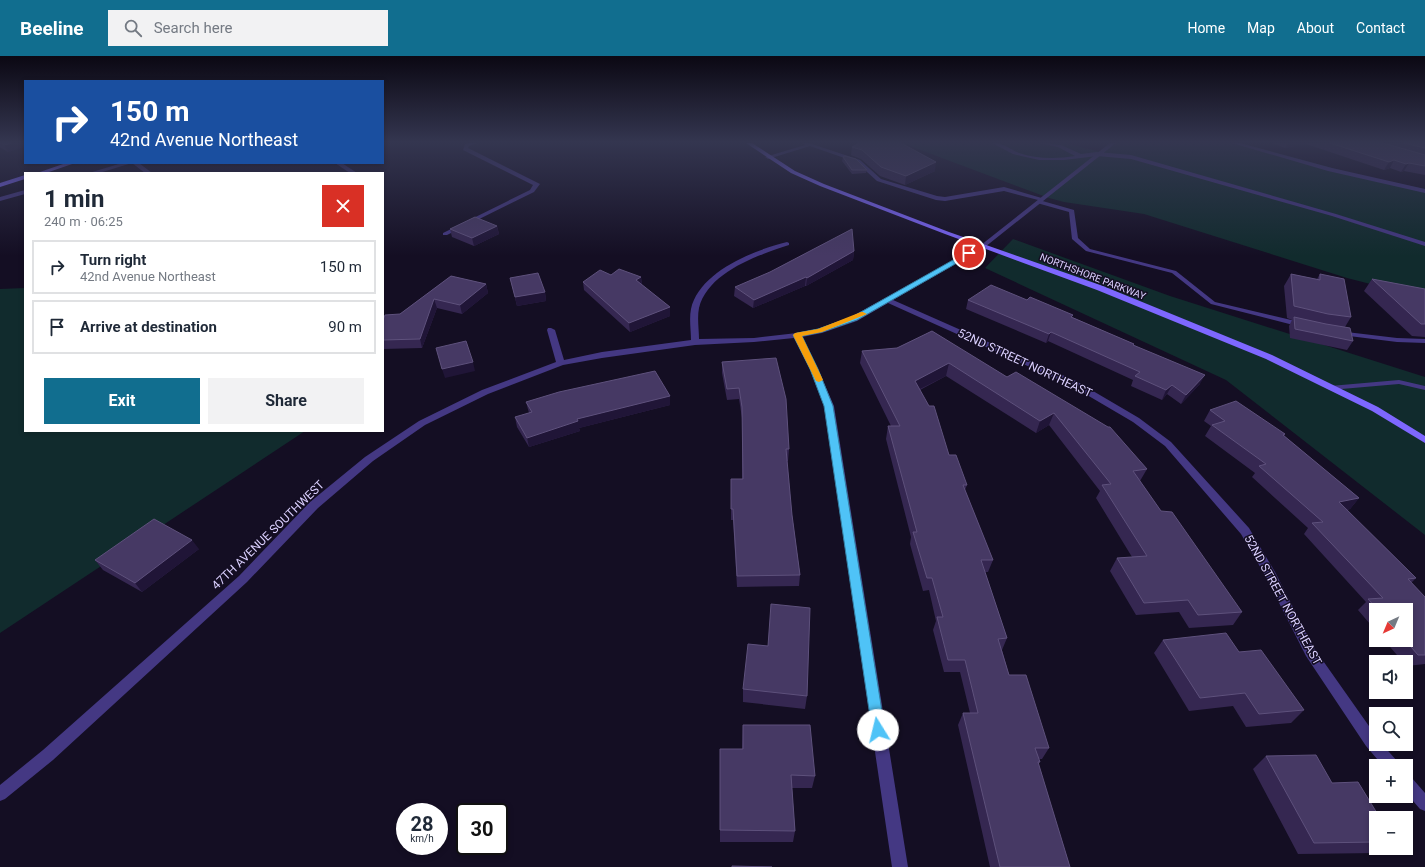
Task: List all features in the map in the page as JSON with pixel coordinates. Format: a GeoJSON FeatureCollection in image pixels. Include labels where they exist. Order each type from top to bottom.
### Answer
{"type":"FeatureCollection","features":[{"type":"Feature","properties":{"kind":"street"},"geometry":{"type":"LineString","coordinates":[[0,185],[13,181]]}},
{"type":"Feature","properties":{"kind":"street"},"geometry":{"type":"LineString","coordinates":[[445,234],[532,191],[537,184],[531,181]]}},
{"type":"Feature","properties":{"kind":"street","name":"NORTHSHORE PARKWAY"},"geometry":{"type":"LineString","coordinates":[[813,181],[982,246],[1100,288],[1269,357],[1375,409],[1425,440]]}},
{"type":"Feature","properties":{"kind":"street","name":"47TH AVENUE SOUTHWEST"},"geometry":{"type":"LineString","coordinates":[[0,794],[54,750],[244,579],[314,505],[369,459],[422,423],[485,392],[561,363],[695,342],[754,340],[797,335],[819,331],[854,319],[982,246],[1065,181]]}},
{"type":"Feature","properties":{"kind":"street"},"geometry":{"type":"LineString","coordinates":[[0,198],[24,192]]}},
{"type":"Feature","properties":{"kind":"street"},"geometry":{"type":"LineString","coordinates":[[695,342],[695,307],[708,284],[728,270],[760,254],[787,244]]}},
{"type":"Feature","properties":{"kind":"street","name":"52ND STREET NORTHEAST"},"geometry":{"type":"LineString","coordinates":[[886,300],[1073,383],[1136,420],[1168,444],[1245,531],[1271,575],[1288,613],[1310,652],[1371,742],[1386,759]]}},
{"type":"Feature","properties":{"kind":"street"},"geometry":{"type":"LineString","coordinates":[[552,330],[561,363]]}},
{"type":"Feature","properties":{"kind":"street"},"geometry":{"type":"LineString","coordinates":[[797,335],[814,369],[829,406],[900,867]]}},
{"type":"Feature","properties":{"kind":"street"},"geometry":{"type":"LineString","coordinates":[[1413,790],[1425,804]]}},
{"type":"Feature","properties":{"kind":"lane"},"geometry":{"type":"LineString","coordinates":[[882,181],[927,196],[945,199],[1004,189],[1072,211],[1075,239],[1088,250],[1174,272],[1212,303],[1305,326]]}},
{"type":"Feature","properties":{"kind":"lane"},"geometry":{"type":"LineString","coordinates":[[1215,181],[1341,217],[1425,244]]}},
{"type":"Feature","properties":{"kind":"lane"},"geometry":{"type":"LineString","coordinates":[[1374,181],[1425,191]]}},
{"type":"Feature","properties":{"kind":"lane"},"geometry":{"type":"LineString","coordinates":[[1335,332],[1397,340],[1425,341]]}},
{"type":"Feature","properties":{"kind":"lane"},"geometry":{"type":"LineString","coordinates":[[1330,388],[1399,382],[1425,388]]}},
{"type":"Feature","properties":{"kind":"green space"},"geometry":{"type":"Polygon","coordinates":[[[1003,181],[1385,181],[1425,189],[1425,298],[1347,278],[1144,214],[1064,202],[1003,181]]]}},
{"type":"Feature","properties":{"kind":"green space"},"geometry":{"type":"Polygon","coordinates":[[[1013,239],[1170,296],[1425,377],[1425,535],[1226,380],[985,268],[1013,239]]]}},
{"type":"Feature","properties":{"kind":"green space"},"geometry":{"type":"Polygon","coordinates":[[[24,288],[24,432],[303,432],[0,633],[0,289],[24,288]]]}},
{"type":"Feature","properties":{"kind":"building"},"geometry":{"type":"Polygon","coordinates":[[[475,217],[497,226],[472,238],[450,229],[475,217]]]}},
{"type":"Feature","properties":{"kind":"building"},"geometry":{"type":"Polygon","coordinates":[[[852,229],[854,251],[807,278],[806,277],[754,300],[735,287],[770,272],[852,229]]]}},
{"type":"Feature","properties":{"kind":"building"},"geometry":{"type":"Polygon","coordinates":[[[619,269],[641,277],[636,280],[670,307],[629,323],[583,282],[600,270],[611,275],[619,269]]]}},
{"type":"Feature","properties":{"kind":"building"},"geometry":{"type":"Polygon","coordinates":[[[538,273],[545,292],[515,297],[510,278],[538,273]]]}},
{"type":"Feature","properties":{"kind":"building"},"geometry":{"type":"Polygon","coordinates":[[[1291,274],[1320,280],[1320,274],[1344,279],[1351,317],[1328,314],[1294,306],[1291,274]]]}},
{"type":"Feature","properties":{"kind":"building"},"geometry":{"type":"Polygon","coordinates":[[[451,276],[486,284],[460,305],[434,299],[420,339],[384,340],[385,315],[400,314],[451,276]]]}},
{"type":"Feature","properties":{"kind":"building"},"geometry":{"type":"Polygon","coordinates":[[[1372,279],[1425,289],[1425,324],[1421,324],[1372,279]]]}},
{"type":"Feature","properties":{"kind":"building"},"geometry":{"type":"Polygon","coordinates":[[[991,285],[1027,300],[1030,297],[1073,315],[1071,317],[1205,375],[1186,395],[1172,385],[1166,390],[1135,376],[1140,372],[1051,332],[1049,334],[968,300],[991,285]]]}},
{"type":"Feature","properties":{"kind":"building"},"geometry":{"type":"Polygon","coordinates":[[[1294,317],[1350,328],[1353,341],[1295,329],[1294,317]]]}},
{"type":"Feature","properties":{"kind":"building"},"geometry":{"type":"Polygon","coordinates":[[[932,331],[1007,377],[1016,372],[1110,427],[1147,469],[1133,471],[1161,511],[1172,512],[1242,612],[1198,615],[1188,600],[1144,603],[1117,558],[1147,556],[1102,485],[1111,484],[1054,413],[1040,421],[949,363],[915,381],[929,406],[934,406],[949,455],[956,455],[967,485],[963,485],[993,560],[981,560],[1007,638],[998,639],[1009,675],[1026,675],[1049,748],[1035,748],[1040,762],[1038,762],[1070,867],[1000,867],[963,713],[978,713],[965,660],[948,660],[937,617],[943,617],[932,578],[927,578],[913,532],[917,532],[888,426],[900,426],[862,351],[897,348],[932,331]]]}},
{"type":"Feature","properties":{"kind":"building"},"geometry":{"type":"Polygon","coordinates":[[[466,341],[473,362],[442,369],[436,348],[466,341]]]}},
{"type":"Feature","properties":{"kind":"building"},"geometry":{"type":"Polygon","coordinates":[[[776,358],[786,399],[789,449],[786,449],[792,515],[800,575],[737,576],[733,509],[731,509],[731,479],[743,479],[742,407],[739,388],[727,389],[722,362],[776,358]]]}},
{"type":"Feature","properties":{"kind":"building"},"geometry":{"type":"Polygon","coordinates":[[[655,371],[670,396],[577,419],[578,421],[527,438],[515,417],[532,412],[526,402],[559,392],[655,371]]]}},
{"type":"Feature","properties":{"kind":"building"},"geometry":{"type":"Polygon","coordinates":[[[1236,401],[1285,434],[1283,435],[1359,498],[1339,502],[1416,578],[1408,579],[1425,597],[1425,655],[1418,655],[1411,647],[1413,647],[1413,603],[1372,603],[1368,599],[1383,598],[1312,523],[1323,522],[1259,466],[1266,464],[1212,425],[1225,421],[1210,410],[1236,401]]]}},
{"type":"Feature","properties":{"kind":"building"},"geometry":{"type":"Polygon","coordinates":[[[154,519],[192,540],[135,583],[95,560],[154,519]]]}},
{"type":"Feature","properties":{"kind":"building"},"geometry":{"type":"Polygon","coordinates":[[[771,604],[810,608],[807,696],[743,689],[748,644],[768,646],[771,604]]]}},
{"type":"Feature","properties":{"kind":"building"},"geometry":{"type":"Polygon","coordinates":[[[1226,633],[1239,652],[1261,650],[1304,710],[1259,714],[1245,693],[1200,698],[1163,640],[1226,633]]]}},
{"type":"Feature","properties":{"kind":"building"},"geometry":{"type":"Polygon","coordinates":[[[743,725],[810,725],[815,776],[791,775],[795,831],[720,830],[720,749],[743,749],[743,725]]]}},
{"type":"Feature","properties":{"kind":"building"},"geometry":{"type":"Polygon","coordinates":[[[1316,755],[1332,783],[1358,782],[1369,800],[1369,803],[1371,803],[1376,811],[1369,811],[1369,842],[1314,843],[1266,756],[1316,755]]]}},
{"type":"Feature","properties":{"kind":"building"},"geometry":{"type":"Polygon","coordinates":[[[732,866],[772,867],[732,867],[732,866]]]}},
{"type":"Feature","properties":{"kind":"slow traffic"},"geometry":{"type":"LineString","coordinates":[[819,380],[797,335],[819,331],[854,319],[863,314]]}},
{"type":"Feature","properties":{"kind":"route"},"geometry":{"type":"LineString","coordinates":[[878,730],[829,406],[814,369],[797,335],[819,331],[854,319],[969,253]]}}]}
